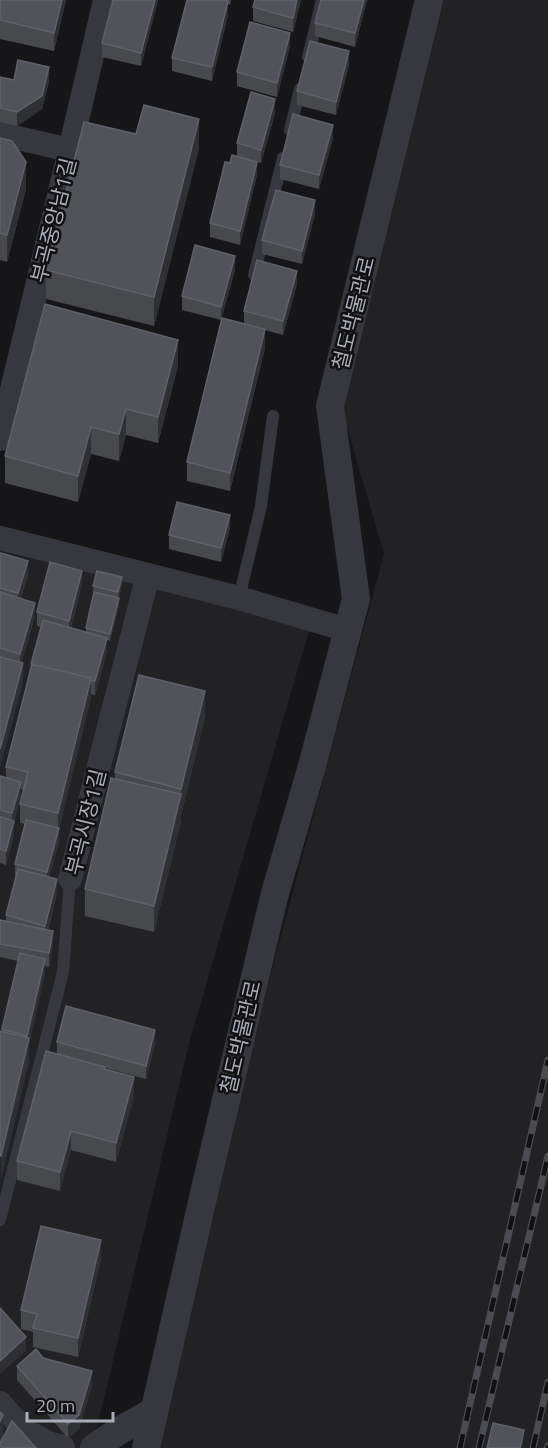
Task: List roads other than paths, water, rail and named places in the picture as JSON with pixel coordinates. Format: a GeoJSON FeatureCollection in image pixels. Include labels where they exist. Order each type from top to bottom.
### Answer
{"type":"FeatureCollection","features":[{"type":"Feature","properties":{"kind":"street","name":"부곡중앙남1길"},"geometry":{"type":"LineString","coordinates":[[0,439],[105,0]]}},
{"type":"Feature","properties":{"kind":"street","name":"철도박물관로"},"geometry":{"type":"LineString","coordinates":[[146,1448],[207,1177],[274,897],[312,766],[356,599],[330,406],[429,0]]}},
{"type":"Feature","properties":{"kind":"street"},"geometry":{"type":"LineString","coordinates":[[0,134],[70,150]]}},
{"type":"Feature","properties":{"kind":"street"},"geometry":{"type":"LineString","coordinates":[[0,538],[239,598],[347,630]]}},
{"type":"Feature","properties":{"kind":"street","name":"부곡시장1길"},"geometry":{"type":"LineString","coordinates":[[70,879],[148,576]]}},
{"type":"Feature","properties":{"kind":"street"},"geometry":{"type":"LineString","coordinates":[[0,1403],[35,1442],[61,1448]]}},
{"type":"Feature","properties":{"kind":"street"},"geometry":{"type":"LineString","coordinates":[[94,1448],[154,1411]]}},
{"type":"Feature","properties":{"kind":"lane"},"geometry":{"type":"LineString","coordinates":[[252,283],[322,0]]}},
{"type":"Feature","properties":{"kind":"lane"},"geometry":{"type":"LineString","coordinates":[[239,598],[261,506],[273,416]]}},
{"type":"Feature","properties":{"kind":"lane","name":"부곡시장1길"},"geometry":{"type":"LineString","coordinates":[[0,1220],[63,972],[70,879]]}},
{"type":"Feature","properties":{"kind":"railway"},"geometry":{"type":"LineString","coordinates":[[460,1448],[548,1060]]}},
{"type":"Feature","properties":{"kind":"railway"},"geometry":{"type":"LineString","coordinates":[[479,1448],[548,1156]]}},
{"type":"Feature","properties":{"kind":"railway"},"geometry":{"type":"LineString","coordinates":[[533,1448],[548,1382]]}}]}
